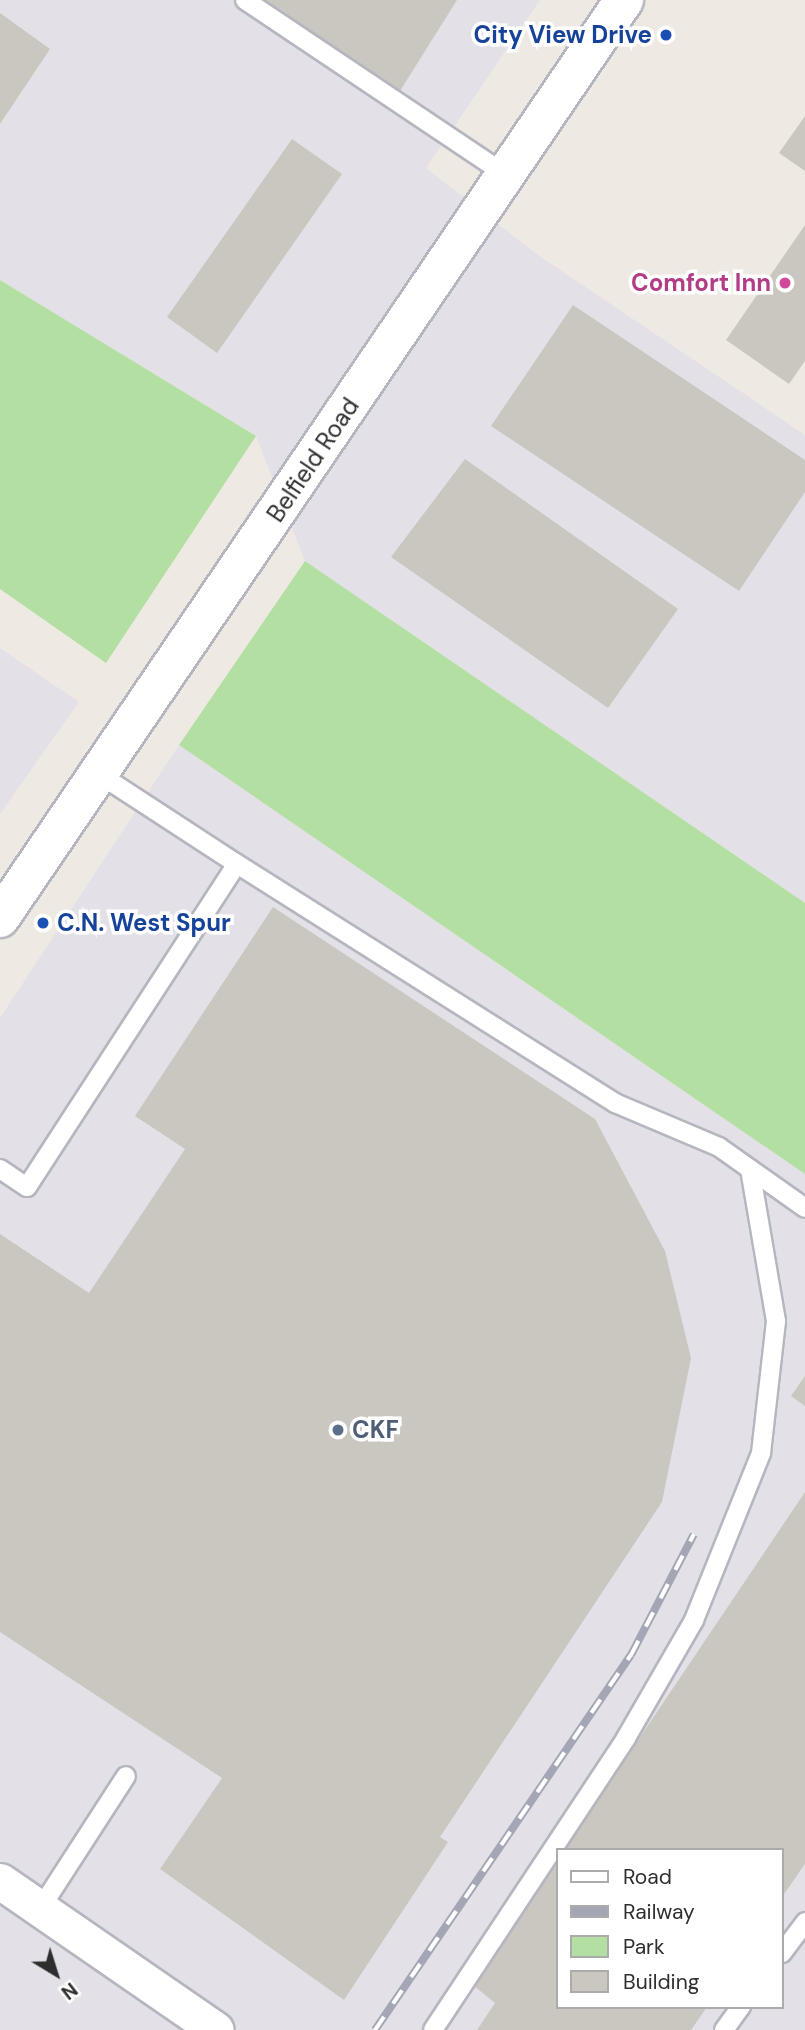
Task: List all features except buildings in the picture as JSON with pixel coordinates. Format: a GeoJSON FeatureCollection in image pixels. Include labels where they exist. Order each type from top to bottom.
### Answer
{"type":"FeatureCollection","features":[{"type":"Feature","properties":{"kind":"main road","name":"Belfield Road"},"geometry":{"type":"LineString","coordinates":[[0,918],[624,0]]}},
{"type":"Feature","properties":{"kind":"street"},"geometry":{"type":"LineString","coordinates":[[0,1881],[216,2030]]}},
{"type":"Feature","properties":{"kind":"lane"},"geometry":{"type":"LineString","coordinates":[[245,0],[506,175]]}},
{"type":"Feature","properties":{"kind":"lane"},"geometry":{"type":"LineString","coordinates":[[99,774],[615,1103],[719,1147],[805,1208]]}},
{"type":"Feature","properties":{"kind":"lane"},"geometry":{"type":"LineString","coordinates":[[0,1170],[27,1187],[237,864]]}},
{"type":"Feature","properties":{"kind":"lane"},"geometry":{"type":"LineString","coordinates":[[433,2030],[626,1738],[687,1632],[761,1453],[776,1321],[750,1169]]}},
{"type":"Feature","properties":{"kind":"lane"},"geometry":{"type":"LineString","coordinates":[[40,1909],[126,1776]]}},
{"type":"Feature","properties":{"kind":"lane"},"geometry":{"type":"LineString","coordinates":[[784,1949],[805,1922]]}},
{"type":"Feature","properties":{"kind":"lane"},"geometry":{"type":"LineString","coordinates":[[724,2030],[740,2009]]}},
{"type":"Feature","properties":{"kind":"shaded area"},"geometry":{"type":"Polygon","coordinates":[[[0,0],[540,0],[426,168],[538,255],[805,435],[805,903],[305,561],[256,436],[0,280],[0,0]]]}},
{"type":"Feature","properties":{"kind":"shaded area"},"geometry":{"type":"Polygon","coordinates":[[[0,648],[79,702],[0,814],[0,648]]]}},
{"type":"Feature","properties":{"kind":"shaded area"},"geometry":{"type":"Polygon","coordinates":[[[179,745],[805,1174],[805,2030],[0,2030],[0,1018],[179,745]]]}},
{"type":"Feature","properties":{"kind":"green space"},"geometry":{"type":"Polygon","coordinates":[[[0,280],[256,436],[106,663],[0,589],[0,280]]]}},
{"type":"Feature","properties":{"kind":"green space"},"geometry":{"type":"Polygon","coordinates":[[[305,561],[805,903],[805,1174],[179,745],[305,561]]]}},
{"type":"Feature","properties":{"kind":"railway"},"geometry":{"type":"LineString","coordinates":[[375,2030],[631,1655],[694,1534]]}},
{"type":"Feature","properties":{"kind":"place","name":"City View Drive"},"geometry":{"type":"Point","coordinates":[666,35]}},
{"type":"Feature","properties":{"kind":"place","name":"Comfort Inn"},"geometry":{"type":"Point","coordinates":[785,283]}},
{"type":"Feature","properties":{"kind":"place","name":"C.N. West Spur"},"geometry":{"type":"Point","coordinates":[43,923]}},
{"type":"Feature","properties":{"kind":"place","name":"CKF"},"geometry":{"type":"Point","coordinates":[338,1430]}}]}
